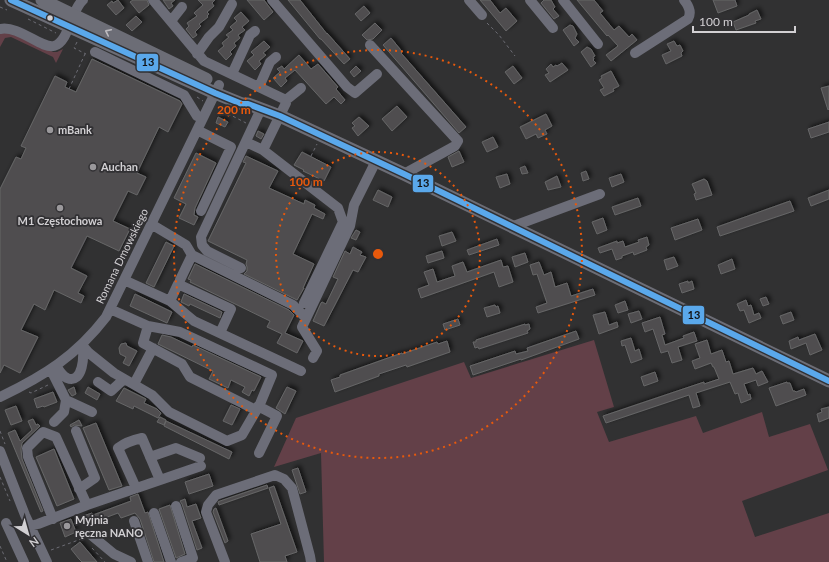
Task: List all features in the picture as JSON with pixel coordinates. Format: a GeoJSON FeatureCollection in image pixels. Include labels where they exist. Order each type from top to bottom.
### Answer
{"type":"FeatureCollection","features":[{"type":"Feature","properties":{"kind":"main road"},"geometry":{"type":"LineString","coordinates":[[42,0],[69,26]]}},
{"type":"Feature","properties":{"kind":"main road"},"geometry":{"type":"LineString","coordinates":[[10,5],[69,26],[217,89],[242,104],[248,104],[280,116],[404,174],[829,380]]}},
{"type":"Feature","properties":{"kind":"street"},"geometry":{"type":"LineString","coordinates":[[0,29],[10,28],[51,46],[56,46],[61,42],[78,5],[83,0]]}},
{"type":"Feature","properties":{"kind":"street"},"geometry":{"type":"LineString","coordinates":[[153,0],[204,62],[286,100]]}},
{"type":"Feature","properties":{"kind":"street"},"geometry":{"type":"LineString","coordinates":[[272,0],[347,87],[355,94],[377,74]]}},
{"type":"Feature","properties":{"kind":"street"},"geometry":{"type":"LineString","coordinates":[[469,0],[482,15]]}},
{"type":"Feature","properties":{"kind":"street"},"geometry":{"type":"LineString","coordinates":[[530,0],[553,28]]}},
{"type":"Feature","properties":{"kind":"street"},"geometry":{"type":"LineString","coordinates":[[563,0],[598,44]]}},
{"type":"Feature","properties":{"kind":"street"},"geometry":{"type":"LineString","coordinates":[[635,53],[688,19],[690,16],[690,8],[684,0]]}},
{"type":"Feature","properties":{"kind":"street"},"geometry":{"type":"LineString","coordinates":[[197,54],[209,37],[219,27],[232,4]]}},
{"type":"Feature","properties":{"kind":"street"},"geometry":{"type":"LineString","coordinates":[[171,22],[182,7]]}},
{"type":"Feature","properties":{"kind":"street"},"geometry":{"type":"LineString","coordinates":[[232,74],[250,35],[255,31]]}},
{"type":"Feature","properties":{"kind":"street"},"geometry":{"type":"LineString","coordinates":[[370,45],[458,141],[455,146],[404,174]]}},
{"type":"Feature","properties":{"kind":"street"},"geometry":{"type":"LineString","coordinates":[[90,53],[184,95],[197,116],[203,118]]}},
{"type":"Feature","properties":{"kind":"street"},"geometry":{"type":"LineString","coordinates":[[259,87],[270,62],[276,57]]}},
{"type":"Feature","properties":{"kind":"street"},"geometry":{"type":"LineString","coordinates":[[263,150],[286,104],[286,100],[301,88]]}},
{"type":"Feature","properties":{"kind":"street","name":"Romana Dmowskiego"},"geometry":{"type":"LineString","coordinates":[[0,397],[34,380],[53,368],[82,345],[100,324],[110,309],[217,89]]}},
{"type":"Feature","properties":{"kind":"street"},"geometry":{"type":"LineString","coordinates":[[241,268],[207,251],[202,245],[201,237],[261,109]]}},
{"type":"Feature","properties":{"kind":"street"},"geometry":{"type":"LineString","coordinates":[[197,130],[231,147],[201,210]]}},
{"type":"Feature","properties":{"kind":"street"},"geometry":{"type":"LineString","coordinates":[[246,142],[263,150],[338,208],[343,222],[304,303]]}},
{"type":"Feature","properties":{"kind":"street"},"geometry":{"type":"LineString","coordinates":[[313,358],[317,351],[302,328],[350,226],[354,205],[376,161]]}},
{"type":"Feature","properties":{"kind":"street"},"geometry":{"type":"LineString","coordinates":[[511,227],[600,194]]}},
{"type":"Feature","properties":{"kind":"street"},"geometry":{"type":"LineString","coordinates":[[151,224],[186,245],[192,255],[293,305],[306,318]]}},
{"type":"Feature","properties":{"kind":"street"},"geometry":{"type":"LineString","coordinates":[[180,280],[192,255]]}},
{"type":"Feature","properties":{"kind":"street"},"geometry":{"type":"LineString","coordinates":[[124,280],[170,301],[194,321],[301,371]]}},
{"type":"Feature","properties":{"kind":"street"},"geometry":{"type":"LineString","coordinates":[[170,301],[178,284],[231,309],[220,333]]}},
{"type":"Feature","properties":{"kind":"street"},"geometry":{"type":"LineString","coordinates":[[82,345],[89,353],[114,373],[152,395],[169,412],[227,441],[242,435],[257,408],[272,375],[180,332],[148,326],[110,309]]}},
{"type":"Feature","properties":{"kind":"street"},"geometry":{"type":"LineString","coordinates":[[148,326],[143,343],[182,364],[190,376],[257,408],[278,416],[259,453]]}},
{"type":"Feature","properties":{"kind":"street"},"geometry":{"type":"LineString","coordinates":[[53,368],[67,378],[71,379],[76,377],[80,373],[84,357],[82,345]]}},
{"type":"Feature","properties":{"kind":"street"},"geometry":{"type":"LineString","coordinates":[[134,384],[153,348]]}},
{"type":"Feature","properties":{"kind":"street"},"geometry":{"type":"LineString","coordinates":[[53,368],[66,400],[64,412],[54,422]]}},
{"type":"Feature","properties":{"kind":"street"},"geometry":{"type":"LineString","coordinates":[[98,382],[111,391],[124,379]]}},
{"type":"Feature","properties":{"kind":"street"},"geometry":{"type":"LineString","coordinates":[[66,400],[92,412]]}},
{"type":"Feature","properties":{"kind":"street"},"geometry":{"type":"LineString","coordinates":[[76,431],[95,478],[79,489]]}},
{"type":"Feature","properties":{"kind":"street"},"geometry":{"type":"LineString","coordinates":[[53,519],[28,457],[27,448],[43,432],[56,437],[87,505]]}},
{"type":"Feature","properties":{"kind":"street"},"geometry":{"type":"LineString","coordinates":[[136,488],[118,448],[124,443],[142,438],[160,480]]}},
{"type":"Feature","properties":{"kind":"street"},"geometry":{"type":"LineString","coordinates":[[30,526],[160,480],[201,462],[176,448],[150,457]]}},
{"type":"Feature","properties":{"kind":"street"},"geometry":{"type":"LineString","coordinates":[[0,451],[30,526],[47,562]]}},
{"type":"Feature","properties":{"kind":"street"},"geometry":{"type":"LineString","coordinates":[[225,562],[206,512],[208,505],[216,495],[275,475],[284,479],[292,488],[311,562]]}},
{"type":"Feature","properties":{"kind":"street"},"geometry":{"type":"LineString","coordinates":[[176,506],[193,558],[181,562]]}},
{"type":"Feature","properties":{"kind":"street"},"geometry":{"type":"LineString","coordinates":[[154,513],[171,562]]}},
{"type":"Feature","properties":{"kind":"street"},"geometry":{"type":"LineString","coordinates":[[134,521],[148,562]]}},
{"type":"Feature","properties":{"kind":"street"},"geometry":{"type":"LineString","coordinates":[[6,523],[24,562]]}},
{"type":"Feature","properties":{"kind":"street"},"geometry":{"type":"LineString","coordinates":[[89,540],[131,562]]}},
{"type":"Feature","properties":{"kind":"path"},"geometry":{"type":"LineString","coordinates":[[0,7],[10,5]]}},
{"type":"Feature","properties":{"kind":"path"},"geometry":{"type":"LineString","coordinates":[[482,15],[488,25],[499,35],[515,56]]}},
{"type":"Feature","properties":{"kind":"path"},"geometry":{"type":"LineString","coordinates":[[29,20],[69,26]]}},
{"type":"Feature","properties":{"kind":"path"},"geometry":{"type":"LineString","coordinates":[[69,89],[90,53]]}},
{"type":"Feature","properties":{"kind":"path"},"geometry":{"type":"LineString","coordinates":[[197,96],[200,100],[206,103]]}},
{"type":"Feature","properties":{"kind":"path"},"geometry":{"type":"LineString","coordinates":[[312,156],[317,144]]}},
{"type":"Feature","properties":{"kind":"path"},"geometry":{"type":"LineString","coordinates":[[0,477],[10,502]]}},
{"type":"Feature","properties":{"kind":"path"},"geometry":{"type":"LineString","coordinates":[[50,550],[84,538],[89,540],[105,562]]}},
{"type":"Feature","properties":{"kind":"path"},"geometry":{"type":"LineString","coordinates":[[0,546],[7,562]]}},
{"type":"Feature","properties":{"kind":"shaded area"},"geometry":{"type":"Polygon","coordinates":[[[0,32],[12,32],[53,52],[63,49],[56,63],[53,57],[11,37],[5,38],[0,47],[0,32]]]}},
{"type":"Feature","properties":{"kind":"shaded area"},"geometry":{"type":"Polygon","coordinates":[[[594,340],[614,407],[597,412],[609,442],[696,416],[703,433],[762,412],[769,437],[810,424],[828,470],[742,501],[755,537],[829,513],[829,562],[324,562],[321,453],[274,467],[296,418],[464,362],[471,378],[594,340]]]}},
{"type":"Feature","properties":{"kind":"building"},"geometry":{"type":"Polygon","coordinates":[[[118,0],[124,8],[116,15],[107,5],[112,1],[113,3],[118,0]]]}},
{"type":"Feature","properties":{"kind":"building"},"geometry":{"type":"Polygon","coordinates":[[[133,0],[147,0],[149,5],[139,13],[130,2],[133,0]]]}},
{"type":"Feature","properties":{"kind":"building"},"geometry":{"type":"Polygon","coordinates":[[[163,0],[175,0],[171,3],[173,6],[169,9],[163,0]]]}},
{"type":"Feature","properties":{"kind":"building"},"geometry":{"type":"Polygon","coordinates":[[[198,0],[215,0],[212,3],[214,6],[207,12],[209,14],[207,16],[208,17],[199,24],[201,26],[195,32],[197,35],[193,38],[186,29],[189,26],[187,23],[197,16],[194,13],[203,5],[198,0]]]}},
{"type":"Feature","properties":{"kind":"building"},"geometry":{"type":"Polygon","coordinates":[[[247,0],[264,0],[273,12],[264,20],[247,0]]]}},
{"type":"Feature","properties":{"kind":"building"},"geometry":{"type":"Polygon","coordinates":[[[288,0],[300,0],[327,34],[350,59],[344,64],[320,39],[288,0]]]}},
{"type":"Feature","properties":{"kind":"building"},"geometry":{"type":"Polygon","coordinates":[[[480,0],[490,0],[500,13],[506,8],[517,21],[506,31],[480,0]]]}},
{"type":"Feature","properties":{"kind":"building"},"geometry":{"type":"Polygon","coordinates":[[[544,0],[551,0],[555,7],[553,9],[559,16],[554,19],[541,3],[544,0]]]}},
{"type":"Feature","properties":{"kind":"building"},"geometry":{"type":"Polygon","coordinates":[[[577,0],[594,0],[603,11],[600,13],[614,30],[619,26],[629,37],[632,34],[637,40],[611,61],[606,55],[618,46],[608,35],[607,36],[577,0]]]}},
{"type":"Feature","properties":{"kind":"building"},"geometry":{"type":"Polygon","coordinates":[[[713,0],[735,0],[737,6],[718,13],[713,0]]]}},
{"type":"Feature","properties":{"kind":"building"},"geometry":{"type":"Polygon","coordinates":[[[364,6],[370,13],[361,21],[355,14],[364,6]]]}},
{"type":"Feature","properties":{"kind":"building"},"geometry":{"type":"Polygon","coordinates":[[[757,10],[761,19],[755,21],[756,23],[736,30],[733,22],[757,10]]]}},
{"type":"Feature","properties":{"kind":"building"},"geometry":{"type":"Polygon","coordinates":[[[241,12],[249,21],[242,27],[245,30],[238,35],[240,38],[234,43],[236,46],[230,52],[232,54],[226,60],[218,51],[224,46],[222,43],[229,37],[226,35],[233,30],[230,27],[237,21],[234,18],[241,12]]]}},
{"type":"Feature","properties":{"kind":"building"},"geometry":{"type":"Polygon","coordinates":[[[136,16],[142,22],[132,31],[126,25],[136,16]]]}},
{"type":"Feature","properties":{"kind":"building"},"geometry":{"type":"Polygon","coordinates":[[[375,23],[382,30],[373,39],[367,40],[362,35],[375,23]]]}},
{"type":"Feature","properties":{"kind":"building"},"geometry":{"type":"Polygon","coordinates":[[[570,25],[573,26],[577,34],[575,38],[579,42],[574,46],[563,30],[570,25]]]}},
{"type":"Feature","properties":{"kind":"building"},"geometry":{"type":"Polygon","coordinates":[[[391,38],[402,52],[401,53],[466,127],[459,133],[383,45],[391,38]]]}},
{"type":"Feature","properties":{"kind":"building"},"geometry":{"type":"Polygon","coordinates":[[[264,41],[270,47],[263,53],[266,55],[259,61],[261,64],[255,70],[247,61],[254,55],[251,52],[264,41]]]}},
{"type":"Feature","properties":{"kind":"building"},"geometry":{"type":"Polygon","coordinates":[[[674,41],[677,46],[680,45],[683,51],[681,53],[682,56],[666,64],[662,55],[671,51],[667,44],[674,41]]]}},
{"type":"Feature","properties":{"kind":"building"},"geometry":{"type":"Polygon","coordinates":[[[587,47],[591,49],[595,56],[593,57],[593,60],[596,63],[591,67],[581,52],[587,47]]]}},
{"type":"Feature","properties":{"kind":"building"},"geometry":{"type":"Polygon","coordinates":[[[299,55],[311,69],[318,64],[338,87],[336,89],[345,100],[341,104],[334,97],[326,104],[295,70],[285,78],[287,81],[281,87],[273,78],[280,72],[277,69],[282,66],[284,69],[299,55]]]}},
{"type":"Feature","properties":{"kind":"building","name":"M1 Częstochowa"},"geometry":{"type":"Polygon","coordinates":[[[92,59],[180,101],[182,104],[168,132],[159,127],[137,173],[146,177],[137,195],[128,191],[113,221],[130,229],[119,251],[87,236],[71,268],[87,276],[78,293],[84,296],[81,303],[54,290],[45,310],[34,304],[21,330],[38,337],[20,373],[4,365],[0,373],[0,189],[16,157],[21,159],[26,148],[21,146],[55,76],[67,82],[65,87],[76,92],[92,59]]]}},
{"type":"Feature","properties":{"kind":"building"},"geometry":{"type":"Polygon","coordinates":[[[562,63],[568,70],[550,82],[545,75],[549,73],[546,69],[551,64],[553,67],[562,63]]]}},
{"type":"Feature","properties":{"kind":"building"},"geometry":{"type":"Polygon","coordinates":[[[356,66],[361,71],[354,77],[350,72],[356,66]]]}},
{"type":"Feature","properties":{"kind":"building"},"geometry":{"type":"Polygon","coordinates":[[[513,66],[522,78],[514,84],[505,72],[513,66]]]}},
{"type":"Feature","properties":{"kind":"building"},"geometry":{"type":"Polygon","coordinates":[[[611,71],[619,86],[613,89],[614,91],[604,96],[600,90],[604,88],[599,80],[602,78],[601,76],[611,71]]]}},
{"type":"Feature","properties":{"kind":"building"},"geometry":{"type":"Polygon","coordinates":[[[829,86],[829,109],[828,110],[821,88],[829,86]]]}},
{"type":"Feature","properties":{"kind":"building"},"geometry":{"type":"Polygon","coordinates":[[[397,106],[407,117],[392,131],[382,119],[397,106]]]}},
{"type":"Feature","properties":{"kind":"building"},"geometry":{"type":"Polygon","coordinates":[[[546,114],[552,126],[545,130],[547,134],[538,138],[536,134],[526,139],[520,127],[546,114]]]}},
{"type":"Feature","properties":{"kind":"building"},"geometry":{"type":"Polygon","coordinates":[[[218,117],[228,122],[225,127],[216,123],[218,117]]]}},
{"type":"Feature","properties":{"kind":"building"},"geometry":{"type":"Polygon","coordinates":[[[359,117],[369,126],[358,136],[352,128],[355,126],[352,123],[359,117]]]}},
{"type":"Feature","properties":{"kind":"building"},"geometry":{"type":"Polygon","coordinates":[[[829,122],[829,132],[811,138],[808,129],[829,122]]]}},
{"type":"Feature","properties":{"kind":"building"},"geometry":{"type":"Polygon","coordinates":[[[258,131],[264,134],[261,139],[256,136],[258,131]]]}},
{"type":"Feature","properties":{"kind":"building"},"geometry":{"type":"Polygon","coordinates":[[[493,137],[498,147],[487,152],[482,142],[493,137]]]}},
{"type":"Feature","properties":{"kind":"building"},"geometry":{"type":"Polygon","coordinates":[[[459,151],[464,162],[452,167],[448,157],[459,151]]]}},
{"type":"Feature","properties":{"kind":"building"},"geometry":{"type":"Polygon","coordinates":[[[302,152],[331,167],[324,181],[294,165],[302,152]]]}},
{"type":"Feature","properties":{"kind":"building"},"geometry":{"type":"Polygon","coordinates":[[[196,153],[216,163],[195,208],[194,215],[198,217],[194,225],[179,218],[186,204],[174,198],[196,153]]]}},
{"type":"Feature","properties":{"kind":"building"},"geometry":{"type":"Polygon","coordinates":[[[246,156],[278,171],[269,188],[304,204],[305,200],[315,205],[314,208],[325,214],[323,219],[312,214],[293,254],[314,264],[304,288],[297,300],[244,274],[247,271],[247,260],[208,241],[246,163],[243,162],[246,156]]]}},
{"type":"Feature","properties":{"kind":"building"},"geometry":{"type":"Polygon","coordinates":[[[525,166],[528,173],[522,174],[520,168],[525,166]]]}},
{"type":"Feature","properties":{"kind":"building"},"geometry":{"type":"Polygon","coordinates":[[[586,171],[589,179],[583,181],[581,173],[586,171]]]}},
{"type":"Feature","properties":{"kind":"building"},"geometry":{"type":"Polygon","coordinates":[[[507,174],[510,184],[500,188],[496,177],[507,174]]]}},
{"type":"Feature","properties":{"kind":"building"},"geometry":{"type":"Polygon","coordinates":[[[621,174],[624,182],[612,187],[609,178],[621,174]]]}},
{"type":"Feature","properties":{"kind":"building"},"geometry":{"type":"Polygon","coordinates":[[[557,176],[561,187],[548,190],[545,182],[557,176]]]}},
{"type":"Feature","properties":{"kind":"building"},"geometry":{"type":"Polygon","coordinates":[[[704,179],[707,181],[712,195],[696,200],[694,194],[696,193],[692,184],[704,179]]]}},
{"type":"Feature","properties":{"kind":"building"},"geometry":{"type":"Polygon","coordinates":[[[378,190],[392,197],[388,207],[373,200],[378,190]]]}},
{"type":"Feature","properties":{"kind":"building"},"geometry":{"type":"Polygon","coordinates":[[[829,190],[829,199],[811,206],[808,198],[829,190]]]}},
{"type":"Feature","properties":{"kind":"building"},"geometry":{"type":"Polygon","coordinates":[[[638,198],[641,206],[615,215],[612,207],[638,198]]]}},
{"type":"Feature","properties":{"kind":"building"},"geometry":{"type":"Polygon","coordinates":[[[790,201],[794,211],[720,236],[717,227],[790,201]]]}},
{"type":"Feature","properties":{"kind":"building"},"geometry":{"type":"Polygon","coordinates":[[[603,218],[607,230],[597,234],[592,222],[603,218]]]}},
{"type":"Feature","properties":{"kind":"building"},"geometry":{"type":"Polygon","coordinates":[[[698,219],[702,230],[675,240],[671,228],[698,219]]]}},
{"type":"Feature","properties":{"kind":"building"},"geometry":{"type":"Polygon","coordinates":[[[356,230],[360,232],[356,240],[351,238],[356,230]]]}},
{"type":"Feature","properties":{"kind":"building"},"geometry":{"type":"Polygon","coordinates":[[[452,232],[456,241],[442,246],[439,236],[452,232]]]}},
{"type":"Feature","properties":{"kind":"building"},"geometry":{"type":"Polygon","coordinates":[[[647,237],[649,245],[646,247],[647,250],[634,255],[633,252],[616,260],[612,249],[600,253],[598,248],[617,241],[617,243],[623,241],[625,247],[639,242],[638,240],[647,237]]]}},
{"type":"Feature","properties":{"kind":"building"},"geometry":{"type":"Polygon","coordinates":[[[497,239],[499,245],[469,255],[467,250],[497,239]]]}},
{"type":"Feature","properties":{"kind":"building"},"geometry":{"type":"Polygon","coordinates":[[[166,242],[174,246],[154,287],[146,283],[166,242]]]}},
{"type":"Feature","properties":{"kind":"building"},"geometry":{"type":"Polygon","coordinates":[[[353,247],[362,252],[360,255],[366,257],[358,272],[353,270],[324,326],[313,321],[321,303],[326,304],[338,279],[333,277],[345,251],[350,254],[353,247]]]}},
{"type":"Feature","properties":{"kind":"building"},"geometry":{"type":"Polygon","coordinates":[[[442,251],[444,258],[428,263],[426,256],[442,251]]]}},
{"type":"Feature","properties":{"kind":"building"},"geometry":{"type":"Polygon","coordinates":[[[525,253],[528,262],[515,267],[512,257],[525,253]]]}},
{"type":"Feature","properties":{"kind":"building"},"geometry":{"type":"Polygon","coordinates":[[[674,257],[678,266],[667,270],[664,260],[674,257]]]}},
{"type":"Feature","properties":{"kind":"building"},"geometry":{"type":"Polygon","coordinates":[[[732,259],[735,269],[721,274],[718,265],[732,259]]]}},
{"type":"Feature","properties":{"kind":"building"},"geometry":{"type":"Polygon","coordinates":[[[501,260],[503,267],[508,266],[513,282],[499,287],[494,272],[421,298],[418,289],[429,285],[424,272],[433,269],[437,282],[455,276],[452,266],[463,262],[467,272],[501,260]]]}},
{"type":"Feature","properties":{"kind":"building"},"geometry":{"type":"Polygon","coordinates":[[[539,262],[544,275],[551,272],[555,287],[567,283],[571,296],[593,289],[595,295],[538,313],[536,307],[547,303],[537,274],[533,275],[530,265],[539,262]]]}},
{"type":"Feature","properties":{"kind":"building"},"geometry":{"type":"Polygon","coordinates":[[[195,264],[289,310],[294,315],[285,333],[303,341],[297,353],[277,343],[282,334],[267,327],[270,321],[190,282],[191,280],[188,279],[195,264]]]}},
{"type":"Feature","properties":{"kind":"building"},"geometry":{"type":"Polygon","coordinates":[[[688,281],[688,283],[692,281],[694,289],[682,293],[679,284],[688,281]]]}},
{"type":"Feature","properties":{"kind":"building"},"geometry":{"type":"Polygon","coordinates":[[[135,294],[172,312],[167,323],[130,306],[135,294]]]}},
{"type":"Feature","properties":{"kind":"building"},"geometry":{"type":"Polygon","coordinates":[[[184,294],[222,312],[220,318],[190,304],[189,306],[181,302],[184,294]]]}},
{"type":"Feature","properties":{"kind":"building"},"geometry":{"type":"Polygon","coordinates":[[[766,297],[769,304],[763,306],[760,299],[766,297]]]}},
{"type":"Feature","properties":{"kind":"building"},"geometry":{"type":"Polygon","coordinates":[[[746,300],[748,306],[751,305],[754,315],[759,313],[761,318],[749,323],[744,310],[740,311],[737,304],[746,300]]]}},
{"type":"Feature","properties":{"kind":"building"},"geometry":{"type":"Polygon","coordinates":[[[625,301],[628,310],[618,313],[615,305],[625,301]]]}},
{"type":"Feature","properties":{"kind":"building"},"geometry":{"type":"Polygon","coordinates":[[[495,305],[496,307],[498,306],[500,313],[487,317],[484,308],[495,305]]]}},
{"type":"Feature","properties":{"kind":"building"},"geometry":{"type":"Polygon","coordinates":[[[639,311],[642,319],[631,323],[628,314],[639,311]]]}},
{"type":"Feature","properties":{"kind":"building"},"geometry":{"type":"Polygon","coordinates":[[[605,312],[609,325],[617,322],[618,327],[599,334],[593,315],[605,312]]]}},
{"type":"Feature","properties":{"kind":"building"},"geometry":{"type":"Polygon","coordinates":[[[791,312],[794,320],[783,324],[780,316],[791,312]]]}},
{"type":"Feature","properties":{"kind":"building"},"geometry":{"type":"Polygon","coordinates":[[[660,317],[665,334],[662,335],[665,345],[684,338],[683,336],[694,332],[697,341],[678,347],[682,360],[672,363],[668,351],[661,353],[653,329],[645,332],[642,323],[660,317]]]}},
{"type":"Feature","properties":{"kind":"building"},"geometry":{"type":"Polygon","coordinates":[[[458,319],[460,325],[445,330],[443,324],[458,319]]]}},
{"type":"Feature","properties":{"kind":"building"},"geometry":{"type":"Polygon","coordinates":[[[529,324],[530,329],[527,331],[528,333],[479,349],[478,347],[475,348],[473,342],[476,342],[476,340],[529,324]]]}},
{"type":"Feature","properties":{"kind":"building"},"geometry":{"type":"Polygon","coordinates":[[[576,331],[579,339],[521,360],[473,375],[470,366],[515,351],[516,354],[528,351],[527,348],[576,331]]]}},
{"type":"Feature","properties":{"kind":"building"},"geometry":{"type":"Polygon","coordinates":[[[815,334],[822,350],[810,355],[806,343],[791,349],[789,341],[798,337],[799,340],[815,334]]]}},
{"type":"Feature","properties":{"kind":"building"},"geometry":{"type":"Polygon","coordinates":[[[162,335],[171,337],[192,347],[193,345],[261,377],[254,391],[252,390],[249,396],[242,392],[245,387],[231,380],[228,388],[209,379],[213,371],[158,344],[162,335]]]}},
{"type":"Feature","properties":{"kind":"building"},"geometry":{"type":"Polygon","coordinates":[[[631,338],[635,351],[639,349],[642,359],[631,363],[625,345],[622,346],[621,341],[631,338]]]}},
{"type":"Feature","properties":{"kind":"building"},"geometry":{"type":"Polygon","coordinates":[[[707,340],[711,354],[722,350],[726,362],[729,361],[733,374],[753,368],[756,374],[762,371],[768,382],[758,386],[756,380],[744,384],[748,395],[750,394],[751,399],[741,403],[738,393],[735,394],[730,382],[696,393],[700,406],[693,408],[689,395],[606,423],[603,416],[704,382],[704,384],[719,379],[711,363],[695,369],[692,361],[700,358],[695,344],[707,340]]]}},
{"type":"Feature","properties":{"kind":"building"},"geometry":{"type":"Polygon","coordinates":[[[447,341],[450,352],[407,367],[406,365],[379,374],[379,376],[335,392],[331,380],[340,377],[340,375],[402,353],[437,342],[438,344],[447,341]]]}},
{"type":"Feature","properties":{"kind":"building"},"geometry":{"type":"Polygon","coordinates":[[[126,343],[127,346],[137,351],[129,366],[123,363],[126,357],[120,354],[119,348],[121,344],[126,343]]]}},
{"type":"Feature","properties":{"kind":"building"},"geometry":{"type":"Polygon","coordinates":[[[655,372],[658,381],[644,386],[641,377],[655,372]]]}},
{"type":"Feature","properties":{"kind":"building"},"geometry":{"type":"Polygon","coordinates":[[[787,382],[790,383],[793,391],[796,392],[804,389],[806,395],[776,406],[769,388],[787,382]]]}},
{"type":"Feature","properties":{"kind":"building"},"geometry":{"type":"Polygon","coordinates":[[[74,387],[76,394],[72,396],[68,390],[74,387]]]}},
{"type":"Feature","properties":{"kind":"building"},"geometry":{"type":"Polygon","coordinates":[[[88,387],[100,394],[97,400],[85,393],[88,387]]]}},
{"type":"Feature","properties":{"kind":"building"},"geometry":{"type":"Polygon","coordinates":[[[287,387],[296,391],[285,414],[276,408],[287,387]]]}},
{"type":"Feature","properties":{"kind":"building"},"geometry":{"type":"Polygon","coordinates":[[[124,388],[146,399],[144,403],[157,409],[161,413],[158,418],[134,406],[133,409],[116,401],[124,388]]]}},
{"type":"Feature","properties":{"kind":"building"},"geometry":{"type":"Polygon","coordinates":[[[53,392],[57,402],[37,408],[34,399],[53,392]]]}},
{"type":"Feature","properties":{"kind":"building"},"geometry":{"type":"Polygon","coordinates":[[[231,405],[240,409],[232,425],[223,421],[231,405]]]}},
{"type":"Feature","properties":{"kind":"building"},"geometry":{"type":"Polygon","coordinates":[[[16,406],[22,421],[11,425],[5,410],[16,406]]]}},
{"type":"Feature","properties":{"kind":"building"},"geometry":{"type":"Polygon","coordinates":[[[829,407],[829,418],[819,422],[817,414],[822,412],[821,409],[829,407]]]}},
{"type":"Feature","properties":{"kind":"building"},"geometry":{"type":"Polygon","coordinates":[[[160,417],[166,420],[164,425],[157,422],[160,417]]]}},
{"type":"Feature","properties":{"kind":"building"},"geometry":{"type":"Polygon","coordinates":[[[33,419],[36,425],[38,424],[40,426],[22,443],[21,449],[22,459],[43,511],[41,512],[8,433],[15,430],[20,441],[32,430],[28,421],[33,419]]]}},
{"type":"Feature","properties":{"kind":"building"},"geometry":{"type":"Polygon","coordinates":[[[79,420],[82,426],[74,425],[71,427],[70,425],[79,420]]]}},
{"type":"Feature","properties":{"kind":"building"},"geometry":{"type":"Polygon","coordinates":[[[166,421],[232,452],[229,459],[164,426],[166,421]]]}},
{"type":"Feature","properties":{"kind":"building"},"geometry":{"type":"Polygon","coordinates":[[[96,423],[122,486],[109,490],[83,428],[96,423]]]}},
{"type":"Feature","properties":{"kind":"building"},"geometry":{"type":"Polygon","coordinates":[[[54,449],[74,499],[57,506],[36,457],[54,449]]]}},
{"type":"Feature","properties":{"kind":"building"},"geometry":{"type":"Polygon","coordinates":[[[298,468],[306,492],[300,494],[292,470],[298,468]]]}},
{"type":"Feature","properties":{"kind":"building"},"geometry":{"type":"Polygon","coordinates":[[[209,474],[213,486],[189,494],[185,482],[209,474]]]}},
{"type":"Feature","properties":{"kind":"building"},"geometry":{"type":"Polygon","coordinates":[[[267,485],[268,488],[219,505],[218,502],[220,501],[267,485]]]}},
{"type":"Feature","properties":{"kind":"building"},"geometry":{"type":"Polygon","coordinates":[[[274,486],[297,552],[285,556],[287,562],[260,562],[251,534],[281,524],[269,488],[274,486]]]}},
{"type":"Feature","properties":{"kind":"building"},"geometry":{"type":"Polygon","coordinates":[[[138,494],[145,513],[148,512],[164,562],[154,562],[140,519],[135,513],[121,518],[118,513],[86,525],[83,516],[92,513],[93,515],[131,501],[130,497],[138,494]]]}},
{"type":"Feature","properties":{"kind":"building"},"geometry":{"type":"Polygon","coordinates":[[[185,499],[187,507],[196,504],[201,518],[192,521],[202,548],[197,550],[180,501],[185,499]]]}},
{"type":"Feature","properties":{"kind":"building"},"geometry":{"type":"Polygon","coordinates":[[[170,505],[185,554],[176,558],[159,509],[170,505]]]}},
{"type":"Feature","properties":{"kind":"building"},"geometry":{"type":"Polygon","coordinates":[[[216,508],[228,541],[225,543],[213,512],[216,508]]]}},
{"type":"Feature","properties":{"kind":"building","name":"Myjnia ręczna NANO"},"geometry":{"type":"Polygon","coordinates":[[[71,519],[76,532],[65,537],[60,523],[71,519]]]}},
{"type":"Feature","properties":{"kind":"building"},"geometry":{"type":"Polygon","coordinates":[[[80,542],[97,562],[82,562],[79,559],[71,549],[80,542]]]}},
{"type":"Feature","properties":{"kind":"transit line","name":"13"},"geometry":{"type":"LineString","coordinates":[[11,0],[215,93],[242,104],[248,104],[280,116],[404,174],[829,381]]}},
{"type":"Feature","properties":{"kind":"place","name":"mBank"},"geometry":{"type":"Point","coordinates":[50,130]}},
{"type":"Feature","properties":{"kind":"place","name":"Auchan"},"geometry":{"type":"Point","coordinates":[93,167]}},
{"type":"Feature","properties":{"kind":"place","name":"M1 Częstochowa"},"geometry":{"type":"Point","coordinates":[60,208]}},
{"type":"Feature","properties":{"kind":"place","name":"Myjnia ręczna NANO"},"geometry":{"type":"Point","coordinates":[67,526]}}]}
